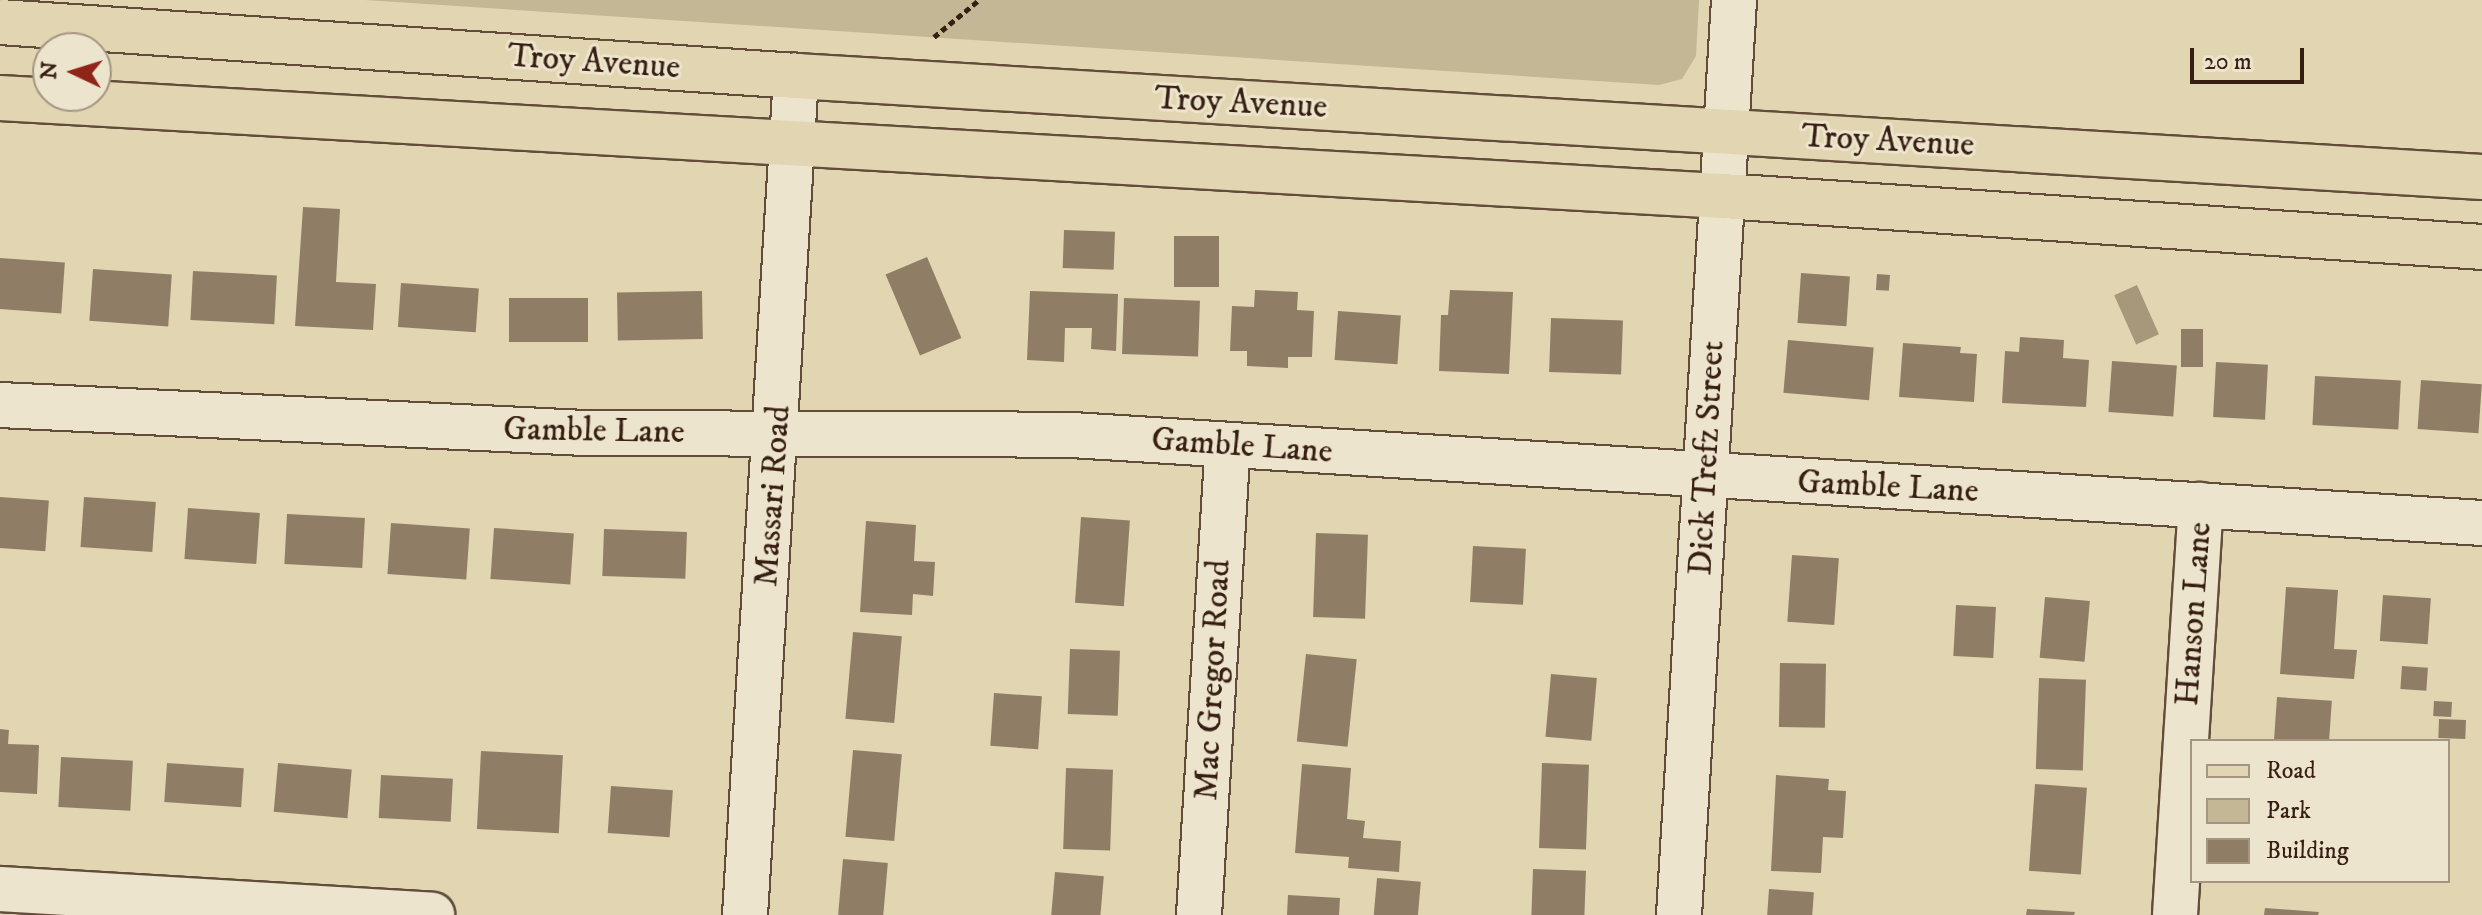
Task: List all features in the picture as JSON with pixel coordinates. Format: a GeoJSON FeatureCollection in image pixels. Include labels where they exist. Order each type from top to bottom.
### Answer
{"type":"FeatureCollection","features":[{"type":"Feature","properties":{"kind":"main road","name":"Troy Avenue"},"geometry":{"type":"LineString","coordinates":[[0,22],[796,76],[2482,177]]}},
{"type":"Feature","properties":{"kind":"main road","name":"Troy Avenue"},"geometry":{"type":"LineString","coordinates":[[0,98],[1723,196],[2482,247]]}},
{"type":"Feature","properties":{"kind":"street","name":"Dick Trefz Street"},"geometry":{"type":"LineString","coordinates":[[1679,915],[1734,0]]}},
{"type":"Feature","properties":{"kind":"street","name":"Massari Road"},"geometry":{"type":"LineString","coordinates":[[745,915],[778,433],[796,76]]}},
{"type":"Feature","properties":{"kind":"street","name":"Gamble Lane"},"geometry":{"type":"LineString","coordinates":[[0,405],[358,426],[1072,435],[2482,523]]}},
{"type":"Feature","properties":{"kind":"street","name":"Mac Gregor Road"},"geometry":{"type":"LineString","coordinates":[[1199,915],[1228,446]]}},
{"type":"Feature","properties":{"kind":"street","name":"Hanson Lane"},"geometry":{"type":"LineString","coordinates":[[2175,915],[2201,505]]}},
{"type":"Feature","properties":{"kind":"street"},"geometry":{"type":"LineString","coordinates":[[0,889],[432,915]]}},
{"type":"Feature","properties":{"kind":"path"},"geometry":{"type":"LineString","coordinates":[[934,37],[979,0]]}},
{"type":"Feature","properties":{"kind":"green space"},"geometry":{"type":"Polygon","coordinates":[[[365,0],[1699,0],[1696,56],[1682,79],[1659,85],[365,0]]]}},
{"type":"Feature","properties":{"kind":"shaded area"},"geometry":{"type":"Polygon","coordinates":[[[2137,285],[2159,334],[2136,344],[2114,295],[2137,285]]]}},
{"type":"Feature","properties":{"kind":"building"},"geometry":{"type":"Polygon","coordinates":[[[303,207],[340,209],[336,282],[376,284],[373,330],[295,326],[303,207]]]}},
{"type":"Feature","properties":{"kind":"building"},"geometry":{"type":"Polygon","coordinates":[[[1064,230],[1115,232],[1114,270],[1063,268],[1064,230]]]}},
{"type":"Feature","properties":{"kind":"building"},"geometry":{"type":"Polygon","coordinates":[[[1174,236],[1219,236],[1219,287],[1174,287],[1174,236]]]}},
{"type":"Feature","properties":{"kind":"building"},"geometry":{"type":"Polygon","coordinates":[[[927,257],[961,338],[920,356],[886,275],[927,257]]]}},
{"type":"Feature","properties":{"kind":"building"},"geometry":{"type":"Polygon","coordinates":[[[0,258],[65,263],[61,313],[0,309],[0,258]]]}},
{"type":"Feature","properties":{"kind":"building"},"geometry":{"type":"Polygon","coordinates":[[[93,269],[172,275],[168,326],[89,321],[93,269]]]}},
{"type":"Feature","properties":{"kind":"building"},"geometry":{"type":"Polygon","coordinates":[[[193,271],[277,275],[274,324],[190,320],[193,271]]]}},
{"type":"Feature","properties":{"kind":"building"},"geometry":{"type":"Polygon","coordinates":[[[1801,273],[1850,276],[1846,326],[1798,323],[1801,273]]]}},
{"type":"Feature","properties":{"kind":"building"},"geometry":{"type":"Polygon","coordinates":[[[1877,274],[1890,275],[1889,291],[1876,290],[1877,274]]]}},
{"type":"Feature","properties":{"kind":"building"},"geometry":{"type":"Polygon","coordinates":[[[401,283],[479,288],[476,332],[398,327],[401,283]]]}},
{"type":"Feature","properties":{"kind":"building"},"geometry":{"type":"Polygon","coordinates":[[[1255,290],[1298,292],[1297,310],[1314,311],[1312,357],[1288,357],[1288,368],[1247,366],[1247,351],[1230,351],[1232,306],[1254,307],[1255,290]]]}},
{"type":"Feature","properties":{"kind":"building"},"geometry":{"type":"Polygon","coordinates":[[[1450,290],[1513,292],[1509,374],[1439,371],[1441,315],[1448,315],[1450,290]]]}},
{"type":"Feature","properties":{"kind":"building"},"geometry":{"type":"Polygon","coordinates":[[[702,291],[703,339],[618,340],[617,292],[702,291]]]}},
{"type":"Feature","properties":{"kind":"building"},"geometry":{"type":"Polygon","coordinates":[[[1030,291],[1118,294],[1116,351],[1091,349],[1092,328],[1065,328],[1064,362],[1027,360],[1030,291]]]}},
{"type":"Feature","properties":{"kind":"building"},"geometry":{"type":"Polygon","coordinates":[[[509,298],[588,298],[588,342],[509,342],[509,298]]]}},
{"type":"Feature","properties":{"kind":"building"},"geometry":{"type":"Polygon","coordinates":[[[1124,298],[1200,301],[1198,357],[1122,354],[1124,298]]]}},
{"type":"Feature","properties":{"kind":"building"},"geometry":{"type":"Polygon","coordinates":[[[1338,311],[1401,315],[1397,364],[1335,360],[1338,311]]]}},
{"type":"Feature","properties":{"kind":"building"},"geometry":{"type":"Polygon","coordinates":[[[1551,318],[1623,321],[1621,374],[1549,372],[1551,318]]]}},
{"type":"Feature","properties":{"kind":"building"},"geometry":{"type":"Polygon","coordinates":[[[2181,329],[2203,329],[2203,367],[2181,367],[2181,329]]]}},
{"type":"Feature","properties":{"kind":"building"},"geometry":{"type":"Polygon","coordinates":[[[2020,337],[2064,340],[2063,358],[2089,360],[2086,407],[2002,403],[2005,351],[2019,352],[2020,337]]]}},
{"type":"Feature","properties":{"kind":"building"},"geometry":{"type":"Polygon","coordinates":[[[1788,340],[1874,347],[1869,400],[1783,393],[1788,340]]]}},
{"type":"Feature","properties":{"kind":"building"},"geometry":{"type":"Polygon","coordinates":[[[1903,343],[1961,347],[1960,353],[1977,354],[1974,402],[1899,397],[1903,343]]]}},
{"type":"Feature","properties":{"kind":"building"},"geometry":{"type":"Polygon","coordinates":[[[2112,361],[2177,366],[2173,416],[2108,412],[2112,361]]]}},
{"type":"Feature","properties":{"kind":"building"},"geometry":{"type":"Polygon","coordinates":[[[2216,362],[2268,365],[2265,420],[2213,417],[2216,362]]]}},
{"type":"Feature","properties":{"kind":"building"},"geometry":{"type":"Polygon","coordinates":[[[2315,376],[2401,381],[2398,429],[2312,425],[2315,376]]]}},
{"type":"Feature","properties":{"kind":"building"},"geometry":{"type":"Polygon","coordinates":[[[2421,380],[2482,384],[2478,433],[2418,429],[2421,380]]]}},
{"type":"Feature","properties":{"kind":"building"},"geometry":{"type":"Polygon","coordinates":[[[0,497],[49,500],[45,551],[0,548],[0,497]]]}},
{"type":"Feature","properties":{"kind":"building"},"geometry":{"type":"Polygon","coordinates":[[[84,497],[156,502],[152,552],[81,547],[84,497]]]}},
{"type":"Feature","properties":{"kind":"building"},"geometry":{"type":"Polygon","coordinates":[[[188,508],[260,513],[256,564],[184,559],[188,508]]]}},
{"type":"Feature","properties":{"kind":"building"},"geometry":{"type":"Polygon","coordinates":[[[287,514],[365,518],[362,568],[284,564],[287,514]]]}},
{"type":"Feature","properties":{"kind":"building"},"geometry":{"type":"Polygon","coordinates":[[[1081,517],[1130,520],[1124,606],[1075,603],[1081,517]]]}},
{"type":"Feature","properties":{"kind":"building"},"geometry":{"type":"Polygon","coordinates":[[[866,521],[916,525],[914,561],[935,562],[933,596],[913,594],[912,615],[860,612],[866,521]]]}},
{"type":"Feature","properties":{"kind":"building"},"geometry":{"type":"Polygon","coordinates":[[[391,523],[470,529],[466,579],[387,574],[391,523]]]}},
{"type":"Feature","properties":{"kind":"building"},"geometry":{"type":"Polygon","coordinates":[[[494,528],[574,534],[570,584],[490,579],[494,528]]]}},
{"type":"Feature","properties":{"kind":"building"},"geometry":{"type":"Polygon","coordinates":[[[604,529],[687,532],[685,579],[602,576],[604,529]]]}},
{"type":"Feature","properties":{"kind":"building"},"geometry":{"type":"Polygon","coordinates":[[[1316,533],[1368,535],[1365,619],[1313,617],[1316,533]]]}},
{"type":"Feature","properties":{"kind":"building"},"geometry":{"type":"Polygon","coordinates":[[[1473,546],[1526,549],[1523,605],[1470,602],[1473,546]]]}},
{"type":"Feature","properties":{"kind":"building"},"geometry":{"type":"Polygon","coordinates":[[[1792,555],[1839,558],[1834,625],[1787,622],[1792,555]]]}},
{"type":"Feature","properties":{"kind":"building"},"geometry":{"type":"Polygon","coordinates":[[[2286,587],[2338,590],[2334,649],[2357,650],[2354,679],[2280,674],[2286,587]]]}},
{"type":"Feature","properties":{"kind":"building"},"geometry":{"type":"Polygon","coordinates":[[[2383,595],[2431,598],[2428,644],[2380,641],[2383,595]]]}},
{"type":"Feature","properties":{"kind":"building"},"geometry":{"type":"Polygon","coordinates":[[[2045,597],[2090,601],[2085,662],[2040,658],[2045,597]]]}},
{"type":"Feature","properties":{"kind":"building"},"geometry":{"type":"Polygon","coordinates":[[[1956,605],[1996,607],[1993,658],[1953,656],[1956,605]]]}},
{"type":"Feature","properties":{"kind":"building"},"geometry":{"type":"Polygon","coordinates":[[[853,632],[902,636],[894,723],[845,719],[853,632]]]}},
{"type":"Feature","properties":{"kind":"building"},"geometry":{"type":"Polygon","coordinates":[[[1070,649],[1120,651],[1118,716],[1068,714],[1070,649]]]}},
{"type":"Feature","properties":{"kind":"building"},"geometry":{"type":"Polygon","coordinates":[[[1306,654],[1357,659],[1348,747],[1297,742],[1306,654]]]}},
{"type":"Feature","properties":{"kind":"building"},"geometry":{"type":"Polygon","coordinates":[[[1780,663],[1826,664],[1825,728],[1779,727],[1780,663]]]}},
{"type":"Feature","properties":{"kind":"building"},"geometry":{"type":"Polygon","coordinates":[[[2402,666],[2428,668],[2426,691],[2400,689],[2402,666]]]}},
{"type":"Feature","properties":{"kind":"building"},"geometry":{"type":"Polygon","coordinates":[[[1551,674],[1597,678],[1591,741],[1546,737],[1551,674]]]}},
{"type":"Feature","properties":{"kind":"building"},"geometry":{"type":"Polygon","coordinates":[[[2039,678],[2086,680],[2083,771],[2036,769],[2039,678]]]}},
{"type":"Feature","properties":{"kind":"building"},"geometry":{"type":"Polygon","coordinates":[[[994,693],[1042,696],[1038,749],[990,746],[994,693]]]}},
{"type":"Feature","properties":{"kind":"building"},"geometry":{"type":"Polygon","coordinates":[[[2277,697],[2332,701],[2329,739],[2274,739],[2277,697]]]}},
{"type":"Feature","properties":{"kind":"building"},"geometry":{"type":"Polygon","coordinates":[[[2434,701],[2452,702],[2451,717],[2433,716],[2434,701]]]}},
{"type":"Feature","properties":{"kind":"building"},"geometry":{"type":"Polygon","coordinates":[[[2439,719],[2466,720],[2465,739],[2438,738],[2439,719]]]}},
{"type":"Feature","properties":{"kind":"building"},"geometry":{"type":"Polygon","coordinates":[[[0,729],[9,730],[8,744],[39,745],[37,794],[0,792],[0,729]]]}},
{"type":"Feature","properties":{"kind":"building"},"geometry":{"type":"Polygon","coordinates":[[[853,750],[902,754],[894,841],[845,837],[853,750]]]}},
{"type":"Feature","properties":{"kind":"building"},"geometry":{"type":"Polygon","coordinates":[[[481,751],[563,755],[559,833],[477,829],[481,751]]]}},
{"type":"Feature","properties":{"kind":"building"},"geometry":{"type":"Polygon","coordinates":[[[61,757],[133,761],[130,811],[58,807],[61,757]]]}},
{"type":"Feature","properties":{"kind":"building"},"geometry":{"type":"Polygon","coordinates":[[[167,763],[244,768],[241,807],[164,802],[167,763]]]}},
{"type":"Feature","properties":{"kind":"building"},"geometry":{"type":"Polygon","coordinates":[[[278,763],[352,769],[347,818],[274,812],[278,763]]]}},
{"type":"Feature","properties":{"kind":"building"},"geometry":{"type":"Polygon","coordinates":[[[1542,763],[1589,765],[1586,850],[1539,848],[1542,763]]]}},
{"type":"Feature","properties":{"kind":"building"},"geometry":{"type":"Polygon","coordinates":[[[1302,764],[1351,768],[1347,819],[1365,821],[1363,838],[1401,841],[1399,872],[1348,868],[1349,857],[1295,853],[1302,764]]]}},
{"type":"Feature","properties":{"kind":"building"},"geometry":{"type":"Polygon","coordinates":[[[1066,768],[1113,770],[1110,851],[1063,849],[1066,768]]]}},
{"type":"Feature","properties":{"kind":"building"},"geometry":{"type":"Polygon","coordinates":[[[381,775],[453,779],[451,822],[379,818],[381,775]]]}},
{"type":"Feature","properties":{"kind":"building"},"geometry":{"type":"Polygon","coordinates":[[[1776,775],[1829,779],[1828,790],[1846,791],[1843,838],[1823,837],[1821,873],[1771,871],[1776,775]]]}},
{"type":"Feature","properties":{"kind":"building"},"geometry":{"type":"Polygon","coordinates":[[[2035,784],[2087,788],[2081,874],[2029,871],[2035,784]]]}},
{"type":"Feature","properties":{"kind":"building"},"geometry":{"type":"Polygon","coordinates":[[[611,786],[673,790],[670,837],[608,833],[611,786]]]}},
{"type":"Feature","properties":{"kind":"building"},"geometry":{"type":"Polygon","coordinates":[[[843,859],[888,863],[883,915],[838,915],[843,859]]]}},
{"type":"Feature","properties":{"kind":"building"},"geometry":{"type":"Polygon","coordinates":[[[1533,869],[1586,871],[1584,915],[1531,915],[1533,869]]]}},
{"type":"Feature","properties":{"kind":"building"},"geometry":{"type":"Polygon","coordinates":[[[1055,872],[1104,876],[1100,915],[1051,915],[1055,872]]]}},
{"type":"Feature","properties":{"kind":"building"},"geometry":{"type":"Polygon","coordinates":[[[1377,878],[1421,882],[1418,915],[1374,915],[1377,878]]]}},
{"type":"Feature","properties":{"kind":"building"},"geometry":{"type":"Polygon","coordinates":[[[1769,889],[1814,892],[1812,915],[1767,915],[1769,889]]]}},
{"type":"Feature","properties":{"kind":"building"},"geometry":{"type":"Polygon","coordinates":[[[1288,895],[1340,898],[1339,915],[1287,915],[1288,895]]]}},
{"type":"Feature","properties":{"kind":"building"},"geometry":{"type":"Polygon","coordinates":[[[2265,908],[2319,912],[2318,915],[2264,915],[2265,908]]]}},
{"type":"Feature","properties":{"kind":"building"},"geometry":{"type":"Polygon","coordinates":[[[2027,909],[2075,912],[2074,915],[2026,915],[2027,909]]]}}]}
